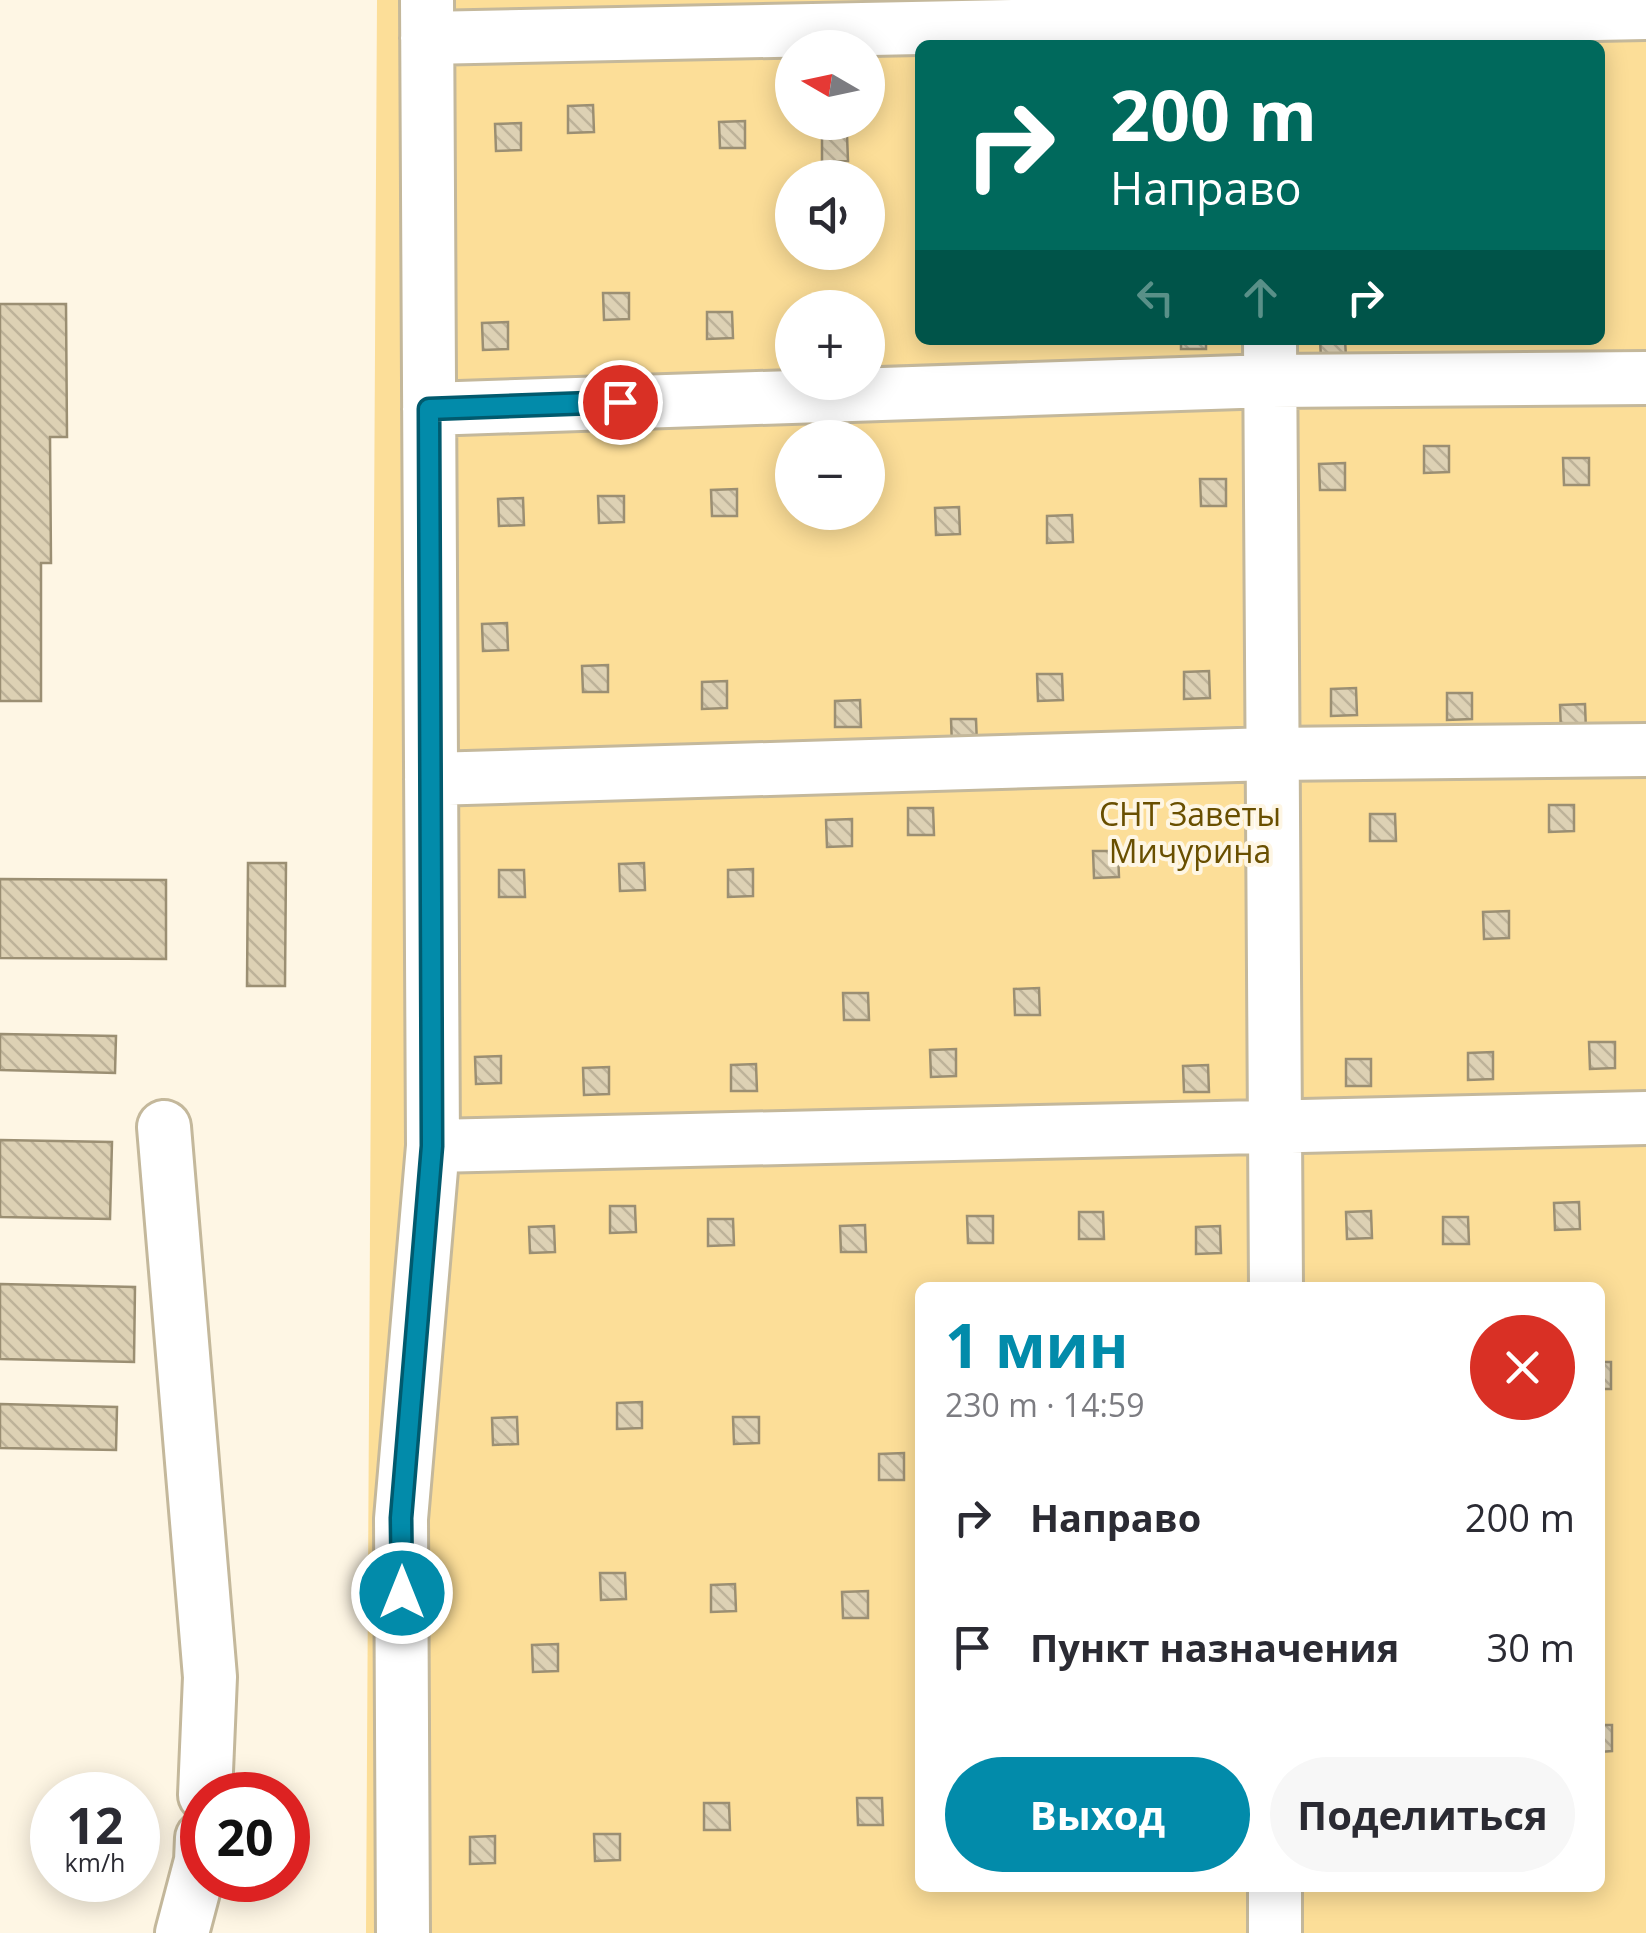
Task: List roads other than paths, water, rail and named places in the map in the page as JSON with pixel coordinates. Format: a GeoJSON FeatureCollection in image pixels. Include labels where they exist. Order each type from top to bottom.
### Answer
{"type":"FeatureCollection","features":[{"type":"Feature","properties":{"kind":"street"},"geometry":{"type":"LineString","coordinates":[[404,1933],[401,1518],[432,1146],[427,19],[1268,23],[1646,13]]}},
{"type":"Feature","properties":{"kind":"street"},"geometry":{"type":"LineString","coordinates":[[429,409],[1270,361],[1646,378]]}},
{"type":"Feature","properties":{"kind":"street"},"geometry":{"type":"LineString","coordinates":[[1270,361],[1276,1282]]}},
{"type":"Feature","properties":{"kind":"street"},"geometry":{"type":"LineString","coordinates":[[431,778],[1272,754],[1646,750]]}},
{"type":"Feature","properties":{"kind":"street"},"geometry":{"type":"LineString","coordinates":[[432,1146],[1646,1118]]}},
{"type":"Feature","properties":{"kind":"street"},"geometry":{"type":"LineString","coordinates":[[164,1127],[210,1677],[205,1772]]}},
{"type":"Feature","properties":{"kind":"street"},"geometry":{"type":"LineString","coordinates":[[1275,1892],[1276,1933]]}},
{"type":"Feature","properties":{"kind":"street"},"geometry":{"type":"LineString","coordinates":[[182,1933],[190,1902]]}},
{"type":"Feature","properties":{"kind":"park label","name":"СНТ Заветы Мичурина"},"geometry":{"type":"Point","coordinates":[1190,834]}}]}
